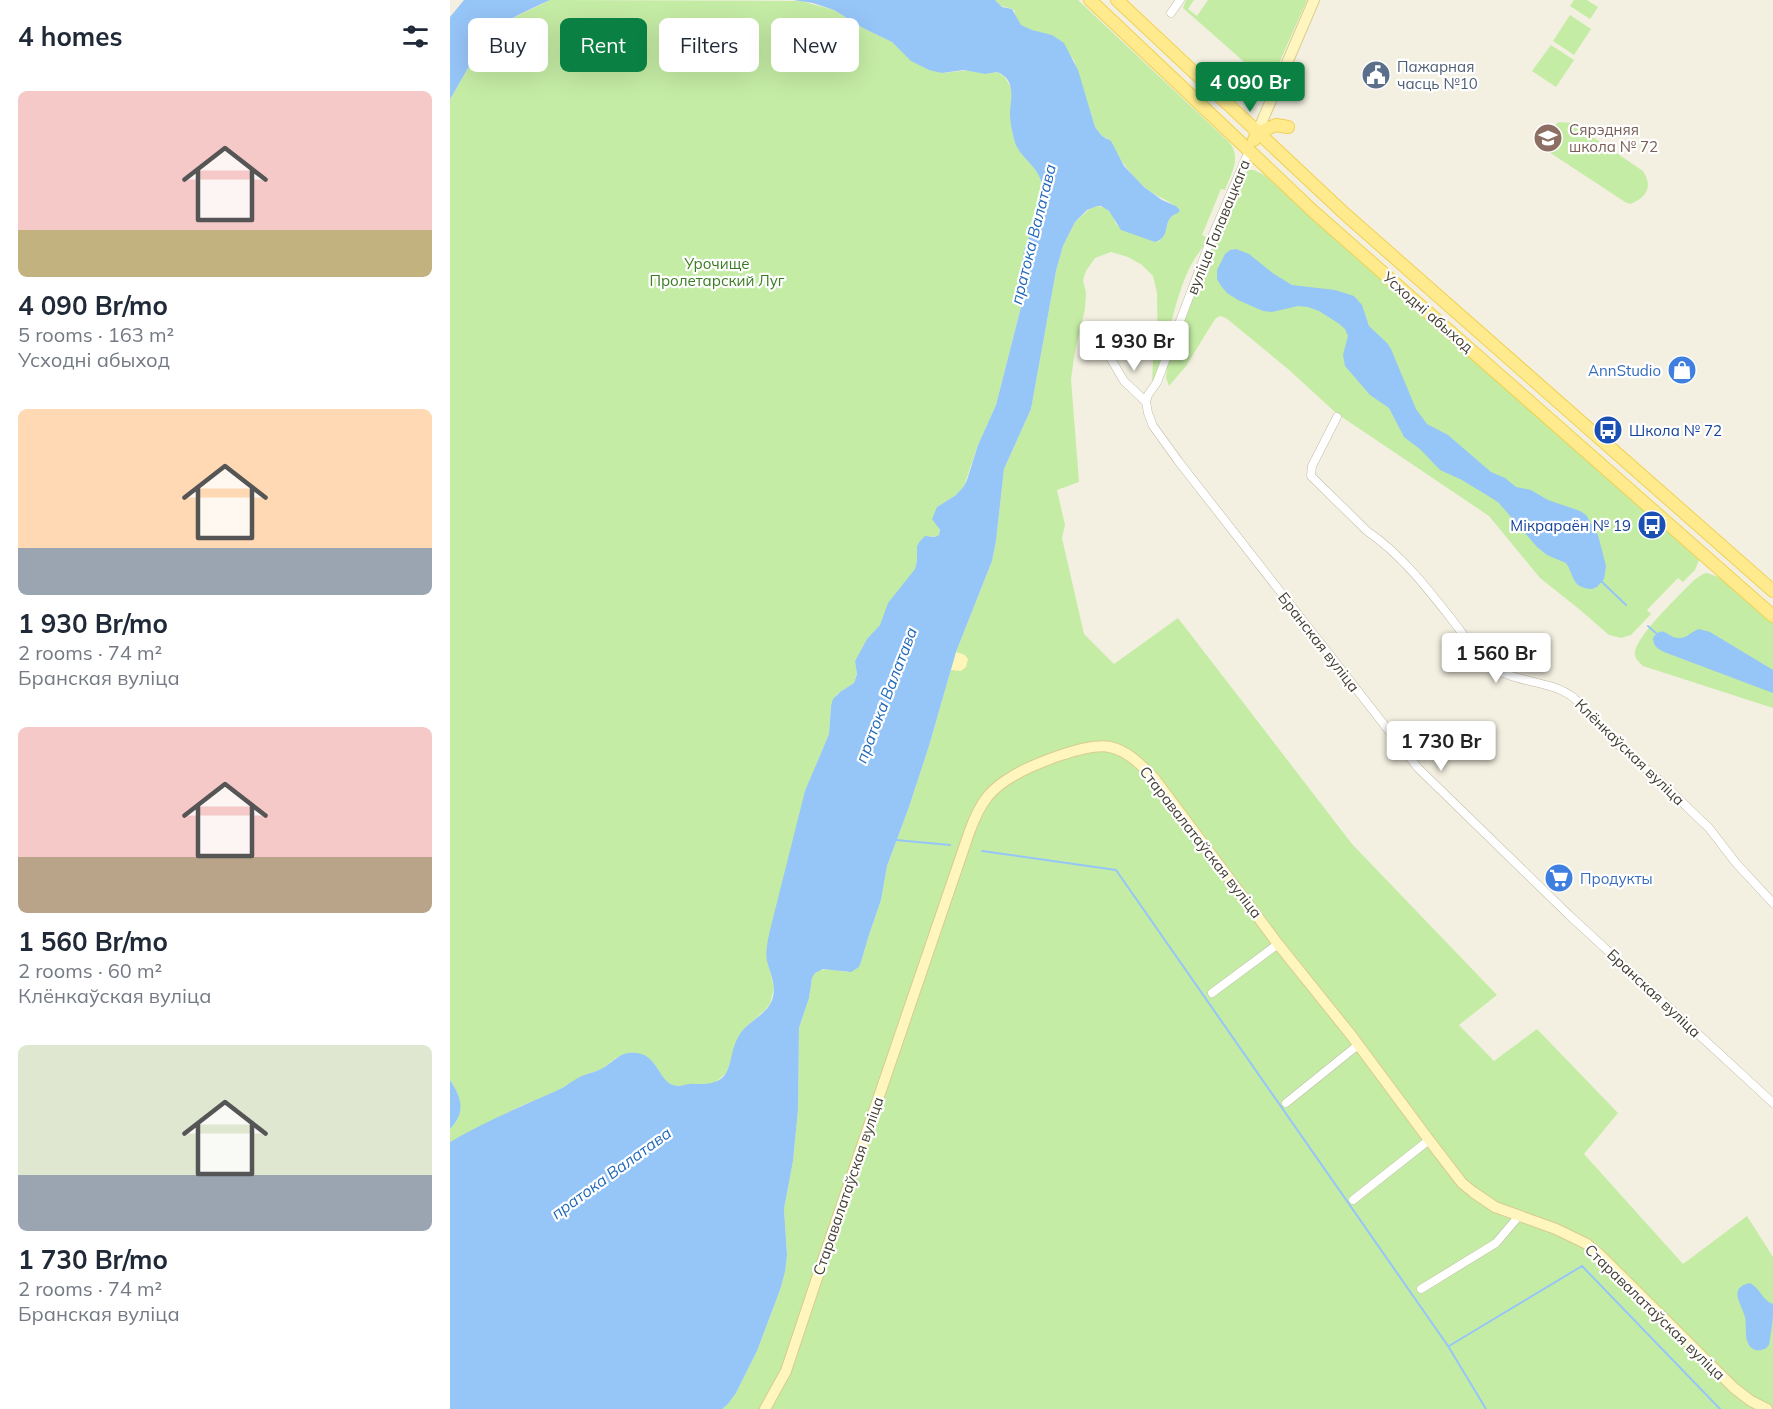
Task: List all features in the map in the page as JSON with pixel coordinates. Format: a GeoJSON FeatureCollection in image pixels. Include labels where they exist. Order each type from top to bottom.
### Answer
{"type":"FeatureCollection","features":[{"type":"Feature","properties":{"kind":"main road","name":"Усходні абыход"},"geometry":{"type":"LineString","coordinates":[[1090,0],[1314,212],[1773,616]]}},
{"type":"Feature","properties":{"kind":"main road","name":"Усходні абыход"},"geometry":{"type":"LineString","coordinates":[[1117,0],[1345,214],[1773,591]]}},
{"type":"Feature","properties":{"kind":"main road"},"geometry":{"type":"LineString","coordinates":[[1249,151],[1257,133],[1276,125],[1288,127]]}},
{"type":"Feature","properties":{"kind":"street"},"geometry":{"type":"LineString","coordinates":[[1171,13],[1180,0]]}},
{"type":"Feature","properties":{"kind":"street"},"geometry":{"type":"LineString","coordinates":[[1257,133],[1314,0]]}},
{"type":"Feature","properties":{"kind":"street","name":"вуліца Галавацкага"},"geometry":{"type":"LineString","coordinates":[[1146,402],[1157,382],[1211,239],[1249,151]]}},
{"type":"Feature","properties":{"kind":"street","name":"Бранская вуліца"},"geometry":{"type":"LineString","coordinates":[[1108,354],[1124,381],[1146,402],[1153,426],[1163,441],[1418,768],[1569,915],[1773,1103]]}},
{"type":"Feature","properties":{"kind":"street","name":"Клёнкаўская вуліца"},"geometry":{"type":"LineString","coordinates":[[1337,417],[1312,466],[1311,476],[1427,587],[1487,663],[1505,675],[1550,685],[1574,698],[1614,741],[1709,828],[1756,886],[1773,903]]}},
{"type":"Feature","properties":{"kind":"street","name":"Старавалатаўская вуліца"},"geometry":{"type":"LineString","coordinates":[[765,1409],[786,1371],[980,807],[996,788],[1015,775],[1070,752],[1106,746],[1120,750],[1138,762],[1154,778],[1453,1172],[1473,1192],[1495,1207],[1556,1229],[1587,1244],[1734,1388],[1751,1401],[1767,1409]]}},
{"type":"Feature","properties":{"kind":"street"},"geometry":{"type":"LineString","coordinates":[[1212,993],[1278,944]]}},
{"type":"Feature","properties":{"kind":"street"},"geometry":{"type":"LineString","coordinates":[[1286,1103],[1358,1045]]}},
{"type":"Feature","properties":{"kind":"street"},"geometry":{"type":"LineString","coordinates":[[1353,1200],[1429,1140]]}},
{"type":"Feature","properties":{"kind":"street"},"geometry":{"type":"LineString","coordinates":[[1421,1289],[1496,1243],[1518,1217]]}},
{"type":"Feature","properties":{"kind":"green space","name":"Урочище Пролетарский Луг"},"geometry":{"type":"Polygon","coordinates":[[[550,0],[801,1],[834,10],[847,18],[771,18],[771,72],[859,72],[859,26],[892,42],[942,73],[970,70],[985,74],[997,72],[1004,76],[1012,89],[1011,123],[1014,140],[1022,154],[1040,175],[1043,184],[1043,203],[1039,219],[1029,237],[1024,254],[1021,307],[996,405],[978,445],[964,486],[956,495],[937,507],[939,535],[929,536],[917,551],[915,569],[877,630],[867,639],[855,661],[857,673],[854,683],[837,694],[831,706],[829,734],[816,765],[768,962],[774,988],[770,1004],[746,1027],[726,1073],[715,1083],[675,1086],[664,1079],[648,1058],[636,1054],[616,1058],[602,1069],[585,1075],[557,1091],[521,1106],[450,1142],[450,1129],[458,1117],[460,1105],[450,1080],[450,99],[468,69],[468,72],[548,72],[548,18],[513,18],[550,0]]]}},
{"type":"Feature","properties":{"kind":"green space"},"geometry":{"type":"Polygon","coordinates":[[[995,0],[1078,0],[1229,142],[1235,154],[1230,178],[1225,190],[1221,189],[1202,235],[1209,238],[1191,265],[1179,294],[1163,355],[1152,385],[1153,359],[1158,357],[1157,293],[1153,276],[1142,265],[1128,257],[1111,252],[1095,258],[1083,280],[1086,293],[1085,309],[1071,379],[1079,482],[1057,490],[1065,525],[1062,538],[1084,634],[1114,664],[1178,618],[1352,844],[1497,995],[1459,1025],[1494,1061],[1537,1029],[1618,1113],[1584,1154],[1683,1264],[1747,1216],[1773,1257],[1773,1409],[722,1409],[736,1393],[757,1351],[785,1272],[787,1254],[784,1209],[793,1161],[798,1110],[799,1028],[809,998],[812,978],[820,970],[831,969],[847,972],[859,967],[861,962],[881,900],[887,866],[929,746],[956,652],[992,561],[1004,469],[1031,409],[1056,271],[1063,246],[1075,222],[1092,207],[1105,208],[1124,231],[1155,242],[1164,236],[1169,219],[1180,210],[1142,185],[1125,166],[1107,138],[1102,136],[1095,127],[1074,60],[1052,35],[1023,27],[1019,24],[1014,10],[1002,6],[995,0]]]}},
{"type":"Feature","properties":{"kind":"green space"},"geometry":{"type":"Polygon","coordinates":[[[1186,0],[1194,0],[1188,9],[1197,16],[1208,0],[1307,0],[1272,79],[1268,83],[1183,8],[1186,0]]]}},
{"type":"Feature","properties":{"kind":"green space"},"geometry":{"type":"Polygon","coordinates":[[[1574,0],[1587,0],[1598,7],[1590,19],[1570,6],[1574,0]]]}},
{"type":"Feature","properties":{"kind":"green space"},"geometry":{"type":"Polygon","coordinates":[[[1570,15],[1591,29],[1574,55],[1553,41],[1570,15]]]}},
{"type":"Feature","properties":{"kind":"green space"},"geometry":{"type":"Polygon","coordinates":[[[1551,45],[1574,60],[1556,87],[1532,71],[1551,45]]]}},
{"type":"Feature","properties":{"kind":"green space"},"geometry":{"type":"Polygon","coordinates":[[[1559,122],[1572,123],[1643,171],[1648,182],[1644,195],[1630,204],[1625,202],[1546,150],[1547,134],[1559,122]]]}},
{"type":"Feature","properties":{"kind":"green space"},"geometry":{"type":"Polygon","coordinates":[[[1249,170],[1264,175],[1699,560],[1695,570],[1683,582],[1678,578],[1647,610],[1651,614],[1631,635],[1621,638],[1609,635],[1540,578],[1489,516],[1336,413],[1288,369],[1226,318],[1220,316],[1215,319],[1186,366],[1169,386],[1166,378],[1167,367],[1194,291],[1242,176],[1249,170]]]}},
{"type":"Feature","properties":{"kind":"green space"},"geometry":{"type":"Polygon","coordinates":[[[1707,573],[1721,578],[1773,622],[1773,708],[1643,666],[1636,658],[1636,647],[1650,627],[1694,580],[1707,573]]]}},
{"type":"Feature","properties":{"kind":"sand"},"geometry":{"type":"Polygon","coordinates":[[[956,652],[965,655],[968,659],[966,667],[961,671],[951,670],[956,652]]]}},
{"type":"Feature","properties":{"kind":"water"},"geometry":{"type":"Polygon","coordinates":[[[464,0],[550,0],[513,18],[468,18],[468,69],[450,99],[450,17],[464,0]]]}},
{"type":"Feature","properties":{"kind":"water","name":"пратока Валатава"},"geometry":{"type":"Polygon","coordinates":[[[793,0],[995,0],[1002,7],[1012,9],[1021,25],[1052,35],[1064,43],[1078,70],[1095,127],[1102,136],[1111,141],[1124,166],[1144,187],[1180,210],[1169,219],[1164,236],[1155,242],[1121,230],[1109,211],[1097,206],[1087,210],[1075,222],[1063,246],[1056,271],[1031,409],[1004,469],[992,561],[956,652],[929,746],[887,866],[881,900],[861,962],[859,967],[851,972],[823,969],[815,973],[812,978],[809,998],[799,1028],[798,1110],[793,1161],[784,1209],[787,1255],[785,1272],[757,1351],[736,1393],[722,1409],[450,1409],[450,1142],[580,1077],[601,1069],[628,1053],[638,1053],[651,1060],[663,1077],[676,1086],[709,1083],[718,1081],[724,1076],[740,1034],[767,1008],[773,997],[773,983],[766,957],[768,938],[805,791],[829,734],[833,699],[854,683],[857,674],[855,661],[867,639],[880,625],[888,603],[915,569],[917,546],[920,541],[925,536],[939,535],[940,530],[932,519],[937,507],[956,495],[964,486],[978,445],[996,405],[1021,307],[1024,251],[1041,212],[1043,195],[1039,176],[1015,144],[1010,118],[1010,84],[1003,75],[997,72],[985,74],[964,70],[942,73],[929,70],[911,61],[892,42],[859,26],[859,18],[847,18],[834,10],[813,3],[793,0]]]}},
{"type":"Feature","properties":{"kind":"water"},"geometry":{"type":"Polygon","coordinates":[[[1236,249],[1249,254],[1292,285],[1335,290],[1354,296],[1362,305],[1369,326],[1391,349],[1416,409],[1427,424],[1448,435],[1491,472],[1505,478],[1516,487],[1531,490],[1548,500],[1586,515],[1598,535],[1606,566],[1604,579],[1597,587],[1585,588],[1577,584],[1566,563],[1547,555],[1537,547],[1498,502],[1462,480],[1440,470],[1421,450],[1404,437],[1389,408],[1370,395],[1345,366],[1343,355],[1348,336],[1345,329],[1338,323],[1308,307],[1298,306],[1272,312],[1263,311],[1227,293],[1217,279],[1217,270],[1225,254],[1236,249]]]}},
{"type":"Feature","properties":{"kind":"water"},"geometry":{"type":"Polygon","coordinates":[[[1699,629],[1710,632],[1773,670],[1773,693],[1664,652],[1654,643],[1653,638],[1660,632],[1680,638],[1699,629]]]}},
{"type":"Feature","properties":{"kind":"water"},"geometry":{"type":"Polygon","coordinates":[[[450,1080],[459,1099],[460,1111],[450,1129],[450,1080]]]}},
{"type":"Feature","properties":{"kind":"water"},"geometry":{"type":"Polygon","coordinates":[[[1750,1283],[1773,1304],[1769,1343],[1761,1350],[1752,1349],[1747,1342],[1745,1317],[1738,1297],[1739,1289],[1750,1283]]]}},
{"type":"Feature","properties":{"kind":"waterway"},"geometry":{"type":"LineString","coordinates":[[1600,580],[1626,605]]}},
{"type":"Feature","properties":{"kind":"waterway"},"geometry":{"type":"LineString","coordinates":[[1648,626],[1657,634]]}},
{"type":"Feature","properties":{"kind":"waterway"},"geometry":{"type":"LineString","coordinates":[[896,840],[950,845]]}},
{"type":"Feature","properties":{"kind":"waterway"},"geometry":{"type":"LineString","coordinates":[[982,851],[1116,870],[1448,1346],[1486,1409]]}},
{"type":"Feature","properties":{"kind":"waterway"},"geometry":{"type":"LineString","coordinates":[[1449,1346],[1582,1266],[1720,1409]]}},
{"type":"Feature","properties":{"kind":"place","name":"Пажарная часць №10"},"geometry":{"type":"Point","coordinates":[1376,75]}},
{"type":"Feature","properties":{"kind":"place","name":"Сярэдняя школа № 72"},"geometry":{"type":"Point","coordinates":[1548,138]}},
{"type":"Feature","properties":{"kind":"place","name":"AnnStudio"},"geometry":{"type":"Point","coordinates":[1682,370]}},
{"type":"Feature","properties":{"kind":"place","name":"Школа № 72"},"geometry":{"type":"Point","coordinates":[1608,430]}},
{"type":"Feature","properties":{"kind":"place","name":"Мікрараён № 19"},"geometry":{"type":"Point","coordinates":[1652,525]}},
{"type":"Feature","properties":{"kind":"place","name":"Продукты"},"geometry":{"type":"Point","coordinates":[1559,878]}}]}
